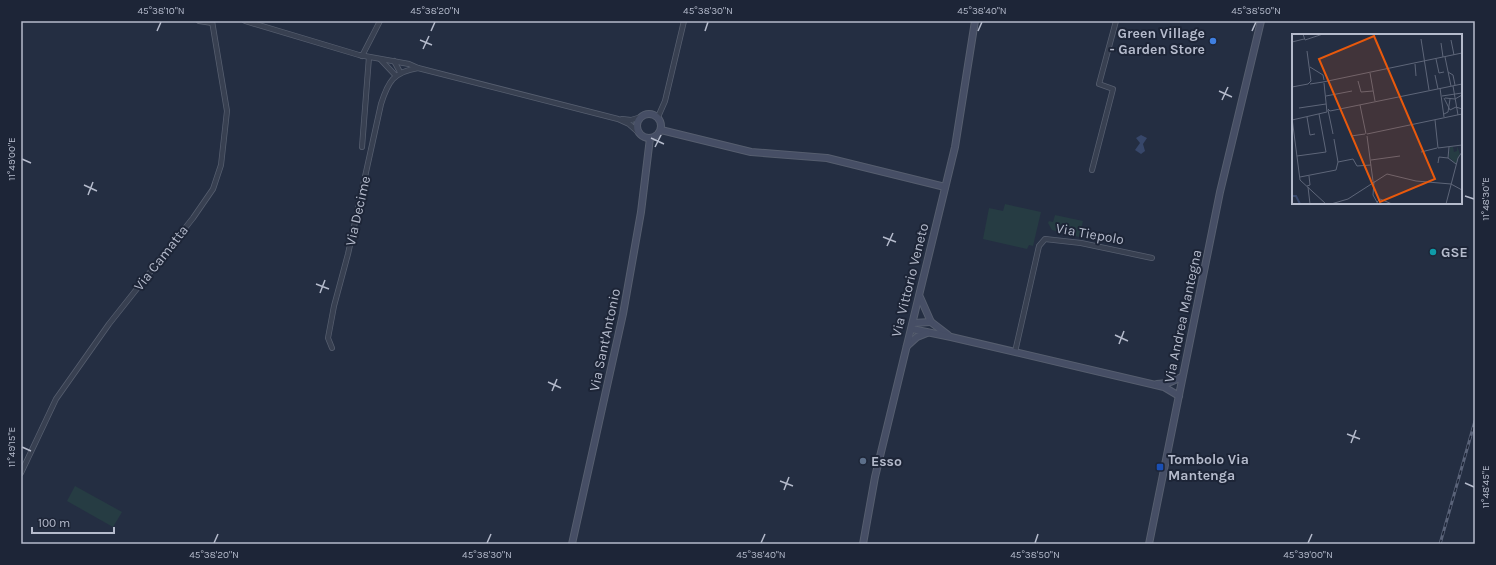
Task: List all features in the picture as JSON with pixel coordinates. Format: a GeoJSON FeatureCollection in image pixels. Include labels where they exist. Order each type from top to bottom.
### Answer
{"type":"FeatureCollection","features":[{"type":"Feature","properties":{"kind":"street"},"geometry":{"type":"LineString","coordinates":[[200,21],[212,22]]}},
{"type":"Feature","properties":{"kind":"street"},"geometry":{"type":"LineString","coordinates":[[245,21],[362,56],[409,64],[418,68],[618,119],[631,120],[648,114],[658,117],[662,123],[661,130],[656,137],[650,138],[642,136],[629,124],[618,119]]}},
{"type":"Feature","properties":{"kind":"street"},"geometry":{"type":"LineString","coordinates":[[362,56],[380,21]]}},
{"type":"Feature","properties":{"kind":"street"},"geometry":{"type":"LineString","coordinates":[[658,117],[664,101],[684,21]]}},
{"type":"Feature","properties":{"kind":"street","name":"Via Vittorio Veneto"},"geometry":{"type":"LineString","coordinates":[[863,544],[875,477],[955,147],[975,21]]}},
{"type":"Feature","properties":{"kind":"street"},"geometry":{"type":"LineString","coordinates":[[1092,170],[1112,89],[1099,84],[1116,21]]}},
{"type":"Feature","properties":{"kind":"street","name":"Via Andrea Mantegna"},"geometry":{"type":"LineString","coordinates":[[1149,544],[1220,192],[1261,21]]}},
{"type":"Feature","properties":{"kind":"street","name":"Via Camatta"},"geometry":{"type":"LineString","coordinates":[[21,473],[56,398],[109,324],[193,218],[213,189],[221,165],[227,111],[212,22]]}},
{"type":"Feature","properties":{"kind":"street"},"geometry":{"type":"LineString","coordinates":[[362,147],[369,57]]}},
{"type":"Feature","properties":{"kind":"street"},"geometry":{"type":"LineString","coordinates":[[377,58],[383,61],[396,76]]}},
{"type":"Feature","properties":{"kind":"street"},"geometry":{"type":"LineString","coordinates":[[394,61],[400,72],[418,68]]}},
{"type":"Feature","properties":{"kind":"street","name":"Via Decime"},"geometry":{"type":"LineString","coordinates":[[332,348],[328,338],[334,306],[348,254],[381,104],[386,89],[400,72]]}},
{"type":"Feature","properties":{"kind":"street"},"geometry":{"type":"LineString","coordinates":[[639,133],[637,123],[641,117]]}},
{"type":"Feature","properties":{"kind":"street"},"geometry":{"type":"LineString","coordinates":[[661,130],[751,152],[828,158],[945,187]]}},
{"type":"Feature","properties":{"kind":"street","name":"Via Sant'Antonio"},"geometry":{"type":"LineString","coordinates":[[572,544],[623,314],[641,212],[650,138]]}},
{"type":"Feature","properties":{"kind":"street","name":"Via Tiepolo"},"geometry":{"type":"LineString","coordinates":[[1015,352],[1039,246],[1045,239],[1081,243],[1152,258]]}},
{"type":"Feature","properties":{"kind":"street"},"geometry":{"type":"LineString","coordinates":[[920,296],[931,322],[951,337]]}},
{"type":"Feature","properties":{"kind":"street"},"geometry":{"type":"LineString","coordinates":[[912,326],[931,322]]}},
{"type":"Feature","properties":{"kind":"street"},"geometry":{"type":"LineString","coordinates":[[912,326],[926,333],[951,337],[1180,392]]}},
{"type":"Feature","properties":{"kind":"street"},"geometry":{"type":"LineString","coordinates":[[906,347],[917,337],[926,333]]}},
{"type":"Feature","properties":{"kind":"street"},"geometry":{"type":"LineString","coordinates":[[1152,385],[1168,383],[1182,378]]}},
{"type":"Feature","properties":{"kind":"street"},"geometry":{"type":"LineString","coordinates":[[1168,383],[1180,392]]}},
{"type":"Feature","properties":{"kind":"shaded area"},"geometry":{"type":"Polygon","coordinates":[[[1005,204],[1041,212],[1033,246],[1029,245],[1027,249],[983,239],[989,208],[1003,211],[1005,204]]]}},
{"type":"Feature","properties":{"kind":"shaded area"},"geometry":{"type":"Polygon","coordinates":[[[1055,215],[1083,221],[1079,237],[1052,230],[1048,223],[1049,221],[1053,222],[1055,215]]]}},
{"type":"Feature","properties":{"kind":"shaded area"},"geometry":{"type":"Polygon","coordinates":[[[75,486],[122,512],[113,527],[67,501],[75,486]]]}},
{"type":"Feature","properties":{"kind":"water"},"geometry":{"type":"Polygon","coordinates":[[[1141,135],[1147,138],[1143,144],[1145,151],[1141,154],[1135,150],[1140,143],[1136,138],[1141,135]]]}},
{"type":"Feature","properties":{"kind":"railway"},"geometry":{"type":"LineString","coordinates":[[1440,544],[1475,421]]}},
{"type":"Feature","properties":{"kind":"place","name":"Green Village - Garden Store"},"geometry":{"type":"Point","coordinates":[1213,41]}},
{"type":"Feature","properties":{"kind":"place","name":"GSE"},"geometry":{"type":"Point","coordinates":[1433,252]}},
{"type":"Feature","properties":{"kind":"place","name":"Esso"},"geometry":{"type":"Point","coordinates":[863,461]}},
{"type":"Feature","properties":{"kind":"place","name":"Tombolo Via Mantenga"},"geometry":{"type":"Point","coordinates":[1160,467]}}]}
